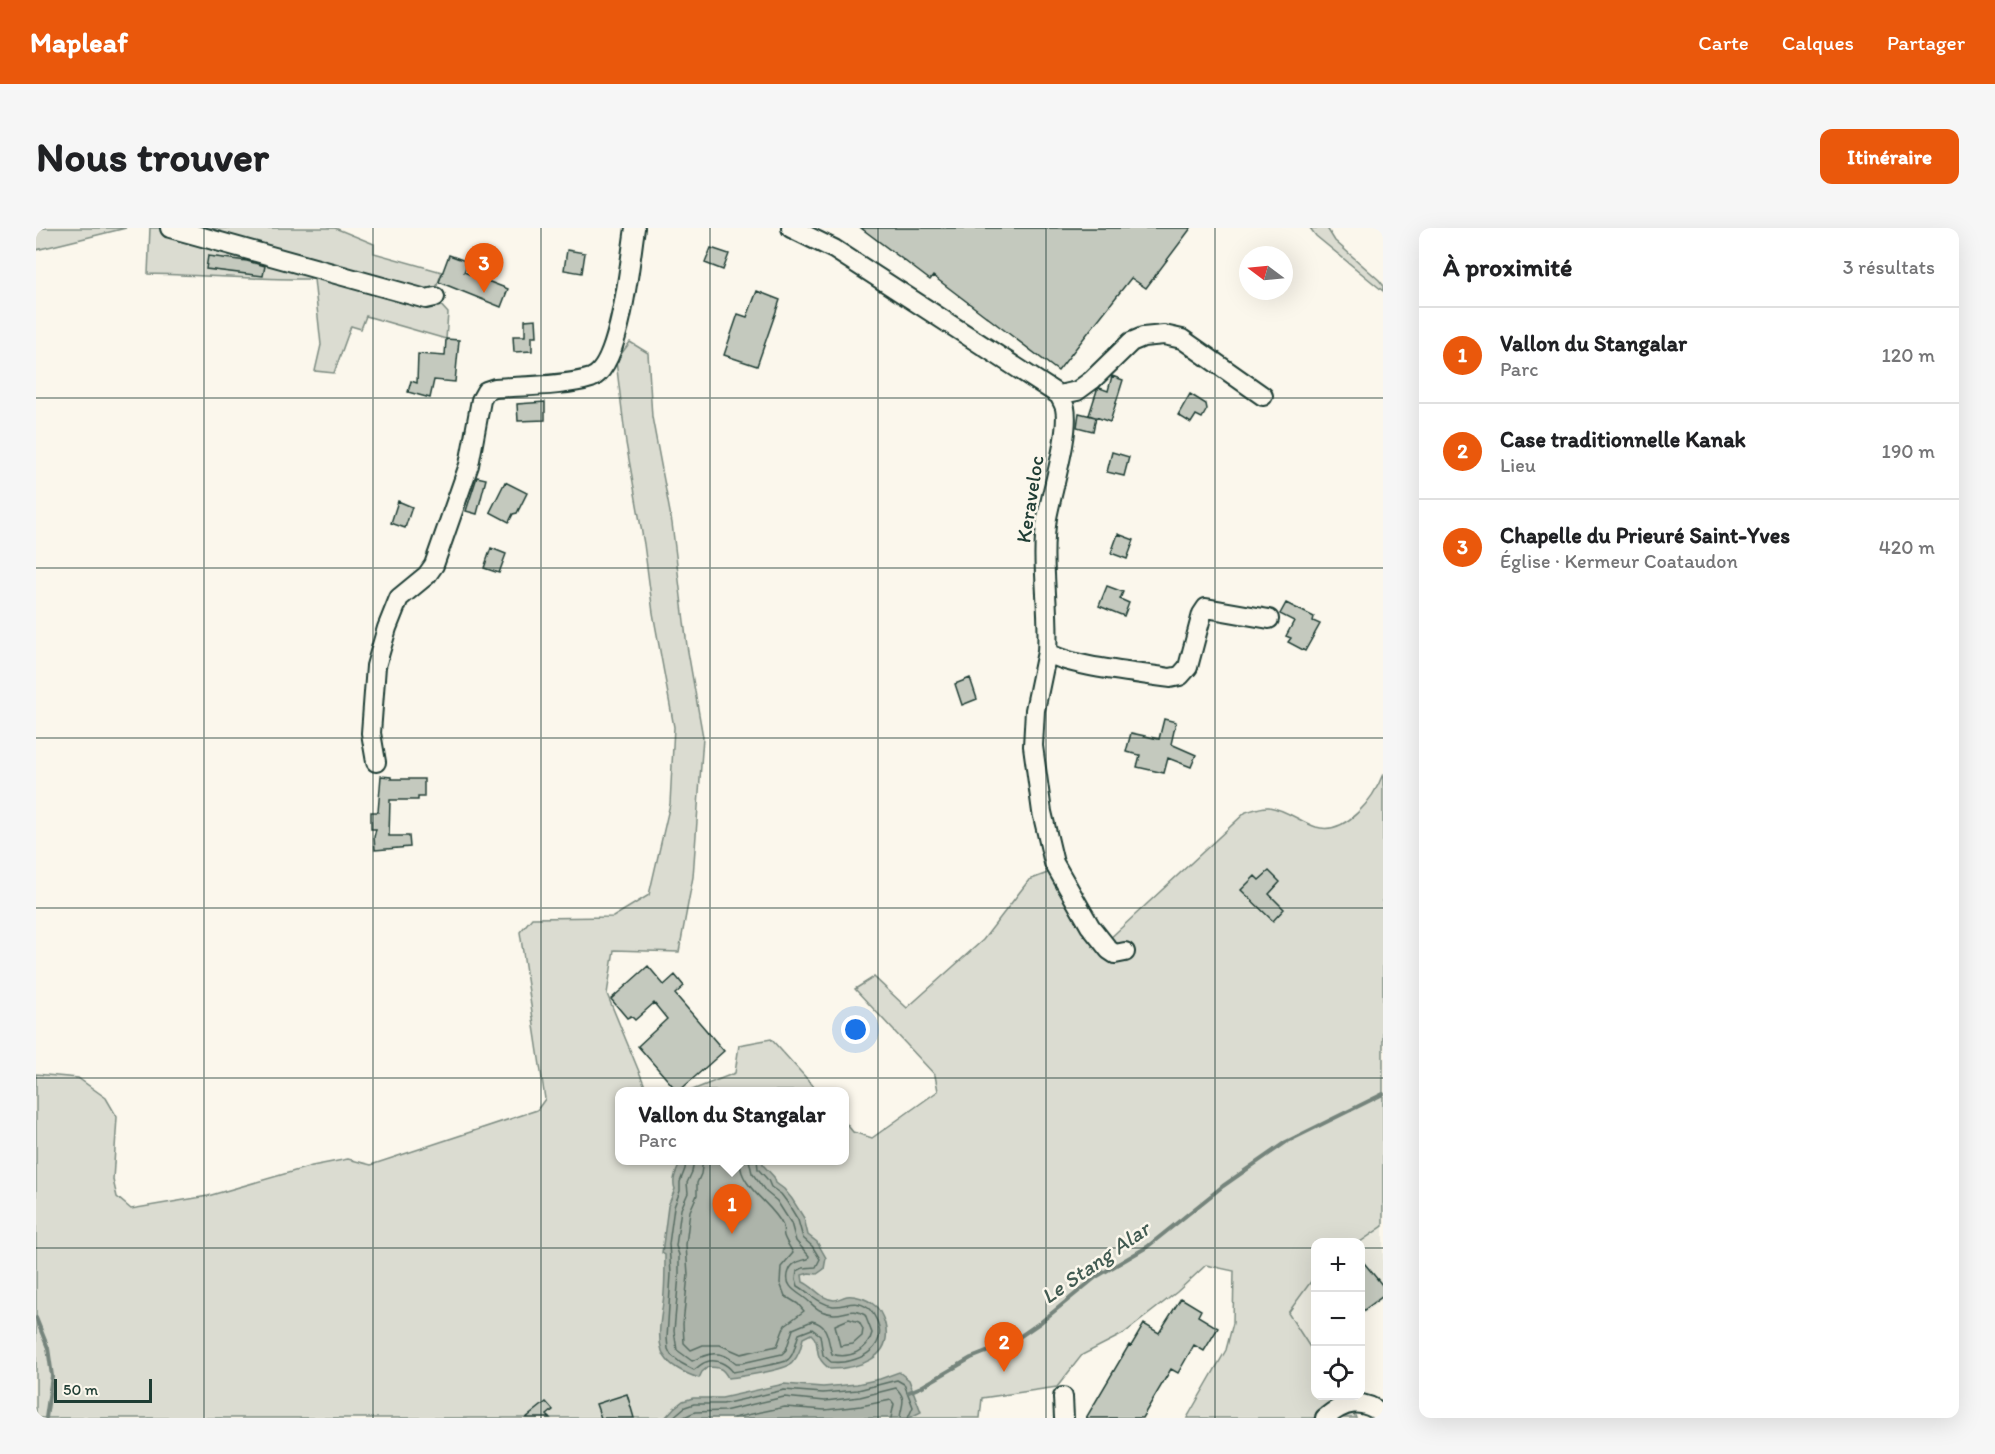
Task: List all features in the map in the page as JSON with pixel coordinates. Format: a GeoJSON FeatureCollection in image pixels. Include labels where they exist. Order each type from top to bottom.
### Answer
{"type":"FeatureCollection","features":[{"type":"Feature","properties":{"kind":"street"},"geometry":{"type":"LineString","coordinates":[[170,228],[426,299],[435,297]]}},
{"type":"Feature","properties":{"kind":"street"},"geometry":{"type":"LineString","coordinates":[[376,762],[371,733],[376,666],[387,628],[399,598],[427,575],[434,566],[469,465],[482,400],[486,391],[495,388],[575,382],[593,377],[606,365],[620,324],[635,228]]}},
{"type":"Feature","properties":{"kind":"street"},"geometry":{"type":"LineString","coordinates":[[791,228],[843,255],[1059,395],[1077,391],[1092,380],[1131,342],[1143,337],[1164,335],[1182,339],[1263,396]]}},
{"type":"Feature","properties":{"kind":"street","name":"Keraveloc"},"geometry":{"type":"LineString","coordinates":[[1059,395],[1065,407],[1066,424],[1047,519],[1043,565],[1048,634],[1047,652],[1035,710],[1033,746],[1042,812],[1054,863],[1090,926],[1109,950],[1115,954],[1125,952]]}},
{"type":"Feature","properties":{"kind":"street"},"geometry":{"type":"LineString","coordinates":[[1047,652],[1055,658],[1170,678],[1180,676],[1188,667],[1202,614],[1206,608],[1269,619]]}},
{"type":"Feature","properties":{"kind":"street"},"geometry":{"type":"LineString","coordinates":[[1063,1397],[1064,1418]]}},
{"type":"Feature","properties":{"kind":"street"},"geometry":{"type":"LineString","coordinates":[[1324,1418],[1342,1406],[1352,1403],[1365,1403],[1383,1414]]}},
{"type":"Feature","properties":{"kind":"shaded area"},"geometry":{"type":"Polygon","coordinates":[[[36,228],[126,228],[36,250],[36,228]]]}},
{"type":"Feature","properties":{"kind":"shaded area"},"geometry":{"type":"Polygon","coordinates":[[[150,228],[335,228],[374,244],[374,253],[442,272],[435,294],[438,302],[448,313],[446,339],[366,316],[361,329],[351,326],[334,373],[315,371],[321,345],[314,279],[148,274],[150,228]]]}},
{"type":"Feature","properties":{"kind":"shaded area"},"geometry":{"type":"Polygon","coordinates":[[[1310,228],[1327,228],[1335,241],[1379,280],[1383,285],[1383,291],[1316,236],[1310,228]]]}},
{"type":"Feature","properties":{"kind":"shaded area"},"geometry":{"type":"Polygon","coordinates":[[[630,342],[648,353],[652,417],[672,523],[687,646],[703,737],[693,877],[679,952],[614,950],[607,994],[645,1087],[615,1087],[615,1165],[849,1165],[849,1127],[853,1132],[872,1138],[938,1091],[935,1075],[855,989],[874,977],[907,1008],[983,940],[1029,880],[1053,871],[1106,942],[1246,812],[1269,807],[1281,810],[1316,827],[1338,826],[1348,821],[1366,804],[1383,774],[1383,1226],[1365,1239],[1311,1238],[1311,1281],[1288,1313],[1311,1349],[1311,1400],[1348,1400],[1356,1418],[1187,1418],[1226,1350],[1233,1323],[1234,1271],[1206,1265],[1177,1292],[1123,1334],[1082,1355],[1057,1387],[982,1398],[980,1418],[36,1418],[36,1074],[78,1078],[106,1098],[117,1117],[113,1180],[117,1197],[131,1209],[208,1196],[312,1166],[348,1159],[371,1165],[537,1110],[545,1099],[520,932],[532,918],[613,917],[649,895],[670,804],[674,727],[626,443],[616,361],[630,342]]]}},
{"type":"Feature","properties":{"kind":"shaded area"},"geometry":{"type":"Polygon","coordinates":[[[771,1039],[814,1087],[700,1087],[735,1073],[739,1045],[771,1039]]]}},
{"type":"Feature","properties":{"kind":"shaded area"},"geometry":{"type":"Polygon","coordinates":[[[1383,1226],[1383,1298],[1365,1313],[1365,1292],[1365,1239],[1383,1226]]]}},
{"type":"Feature","properties":{"kind":"shaded area"},"geometry":{"type":"Polygon","coordinates":[[[1311,1281],[1311,1348],[1288,1313],[1311,1281]]]}},
{"type":"Feature","properties":{"kind":"water"},"geometry":{"type":"Polygon","coordinates":[[[679,1165],[763,1165],[792,1199],[804,1218],[808,1235],[817,1242],[826,1258],[824,1269],[817,1274],[802,1275],[803,1282],[829,1299],[836,1300],[854,1296],[875,1306],[883,1318],[886,1336],[884,1346],[878,1354],[861,1364],[830,1369],[820,1359],[816,1342],[811,1334],[803,1338],[798,1354],[792,1363],[762,1373],[728,1378],[720,1369],[708,1367],[699,1378],[672,1365],[664,1356],[660,1344],[660,1322],[665,1279],[665,1255],[662,1253],[668,1206],[675,1189],[674,1178],[679,1165]]]}},
{"type":"Feature","properties":{"kind":"water"},"geometry":{"type":"Polygon","coordinates":[[[899,1372],[909,1380],[921,1412],[909,1418],[665,1418],[683,1401],[693,1398],[722,1398],[784,1384],[823,1387],[857,1384],[899,1372]]]}},
{"type":"Feature","properties":{"kind":"building"},"geometry":{"type":"Polygon","coordinates":[[[861,228],[1191,228],[1146,288],[1131,278],[1058,371],[933,276],[930,280],[861,228]]]}},
{"type":"Feature","properties":{"kind":"building"},"geometry":{"type":"Polygon","coordinates":[[[711,248],[729,254],[723,270],[705,263],[711,248]]]}},
{"type":"Feature","properties":{"kind":"building"},"geometry":{"type":"Polygon","coordinates":[[[567,250],[585,253],[582,273],[564,270],[567,250]]]}},
{"type":"Feature","properties":{"kind":"building"},"geometry":{"type":"Polygon","coordinates":[[[449,255],[468,262],[464,272],[508,289],[501,307],[439,282],[449,255]]]}},
{"type":"Feature","properties":{"kind":"building"},"geometry":{"type":"Polygon","coordinates":[[[208,256],[247,261],[265,266],[263,276],[206,269],[208,256]]]}},
{"type":"Feature","properties":{"kind":"building"},"geometry":{"type":"Polygon","coordinates":[[[757,291],[780,300],[757,366],[724,355],[738,314],[747,317],[757,291]]]}},
{"type":"Feature","properties":{"kind":"building"},"geometry":{"type":"Polygon","coordinates":[[[536,319],[537,336],[532,336],[532,351],[514,352],[513,336],[525,336],[525,320],[536,319]]]}},
{"type":"Feature","properties":{"kind":"building"},"geometry":{"type":"Polygon","coordinates":[[[446,339],[459,340],[455,382],[434,380],[430,398],[408,392],[411,381],[417,383],[418,354],[445,356],[446,339]]]}},
{"type":"Feature","properties":{"kind":"building"},"geometry":{"type":"Polygon","coordinates":[[[1112,376],[1123,380],[1110,422],[1096,417],[1093,431],[1077,427],[1079,413],[1095,417],[1089,415],[1097,390],[1100,388],[1108,391],[1112,376]]]}},
{"type":"Feature","properties":{"kind":"building"},"geometry":{"type":"Polygon","coordinates":[[[1190,394],[1206,404],[1207,409],[1202,418],[1196,415],[1191,423],[1178,415],[1190,394]]]}},
{"type":"Feature","properties":{"kind":"building"},"geometry":{"type":"Polygon","coordinates":[[[545,402],[545,420],[518,421],[517,404],[545,402]]]}},
{"type":"Feature","properties":{"kind":"building"},"geometry":{"type":"Polygon","coordinates":[[[1112,452],[1129,457],[1124,476],[1107,472],[1112,452]]]}},
{"type":"Feature","properties":{"kind":"building"},"geometry":{"type":"Polygon","coordinates":[[[477,477],[486,479],[477,514],[466,511],[477,477]]]}},
{"type":"Feature","properties":{"kind":"building"},"geometry":{"type":"Polygon","coordinates":[[[505,482],[527,493],[517,513],[513,514],[509,522],[490,512],[505,482]]]}},
{"type":"Feature","properties":{"kind":"building"},"geometry":{"type":"Polygon","coordinates":[[[398,501],[412,507],[405,528],[391,523],[398,501]]]}},
{"type":"Feature","properties":{"kind":"building"},"geometry":{"type":"Polygon","coordinates":[[[1118,534],[1134,540],[1127,559],[1111,553],[1118,534]]]}},
{"type":"Feature","properties":{"kind":"building"},"geometry":{"type":"Polygon","coordinates":[[[491,548],[506,554],[499,573],[484,568],[491,548]]]}},
{"type":"Feature","properties":{"kind":"building"},"geometry":{"type":"Polygon","coordinates":[[[1107,586],[1123,592],[1120,599],[1129,603],[1124,616],[1099,606],[1107,586]]]}},
{"type":"Feature","properties":{"kind":"building"},"geometry":{"type":"Polygon","coordinates":[[[1286,603],[1314,617],[1313,621],[1320,624],[1305,651],[1288,642],[1291,638],[1286,636],[1294,621],[1280,614],[1286,603]]]}},
{"type":"Feature","properties":{"kind":"building"},"geometry":{"type":"Polygon","coordinates":[[[970,678],[977,699],[962,705],[955,684],[970,678]]]}},
{"type":"Feature","properties":{"kind":"building"},"geometry":{"type":"Polygon","coordinates":[[[1164,719],[1176,722],[1171,744],[1196,755],[1191,767],[1168,758],[1164,773],[1137,767],[1140,755],[1126,752],[1131,733],[1159,739],[1164,719]]]}},
{"type":"Feature","properties":{"kind":"building"},"geometry":{"type":"Polygon","coordinates":[[[381,776],[391,777],[391,779],[424,779],[424,797],[418,797],[418,800],[390,800],[389,836],[409,836],[410,847],[375,850],[376,829],[371,829],[371,812],[378,812],[381,776]]]}},
{"type":"Feature","properties":{"kind":"building"},"geometry":{"type":"Polygon","coordinates":[[[1269,871],[1280,882],[1269,894],[1284,909],[1273,921],[1241,890],[1255,876],[1259,880],[1269,871]]]}},
{"type":"Feature","properties":{"kind":"building"},"geometry":{"type":"Polygon","coordinates":[[[648,966],[664,985],[675,975],[684,986],[675,994],[724,1051],[684,1087],[674,1087],[638,1046],[667,1019],[654,1003],[635,1020],[631,1016],[627,1018],[611,999],[648,966]]]}},
{"type":"Feature","properties":{"kind":"building"},"geometry":{"type":"Polygon","coordinates":[[[1365,1264],[1383,1286],[1383,1296],[1365,1309],[1365,1264]]]}},
{"type":"Feature","properties":{"kind":"building"},"geometry":{"type":"Polygon","coordinates":[[[1181,1298],[1201,1310],[1198,1316],[1218,1328],[1204,1351],[1194,1345],[1178,1373],[1171,1369],[1142,1418],[1086,1418],[1144,1324],[1159,1333],[1181,1298]]]}},
{"type":"Feature","properties":{"kind":"building"},"geometry":{"type":"Polygon","coordinates":[[[627,1394],[634,1418],[601,1418],[596,1404],[627,1394]]]}},
{"type":"Feature","properties":{"kind":"building"},"geometry":{"type":"Polygon","coordinates":[[[546,1402],[553,1410],[547,1415],[550,1418],[526,1418],[546,1402]]]}},
{"type":"Feature","properties":{"kind":"waterway","name":"Le Stang Alar"},"geometry":{"type":"LineString","coordinates":[[909,1392],[971,1358],[1012,1342],[1041,1322],[1096,1277],[1147,1247],[1223,1186],[1286,1142],[1383,1094]]}},
{"type":"Feature","properties":{"kind":"waterway","name":"Le Stang Alar"},"geometry":{"type":"LineString","coordinates":[[36,1318],[48,1348],[52,1376],[46,1418]]}},
{"type":"Feature","properties":{"kind":"place","name":"Chapelle du Prieuré Saint-Yves"},"geometry":{"type":"Point","coordinates":[484,293]}},
{"type":"Feature","properties":{"kind":"place","name":"Vallon du Stangalar"},"geometry":{"type":"Point","coordinates":[732,1234]}},
{"type":"Feature","properties":{"kind":"place","name":"Case traditionnelle Kanak"},"geometry":{"type":"Point","coordinates":[1004,1372]}}]}
